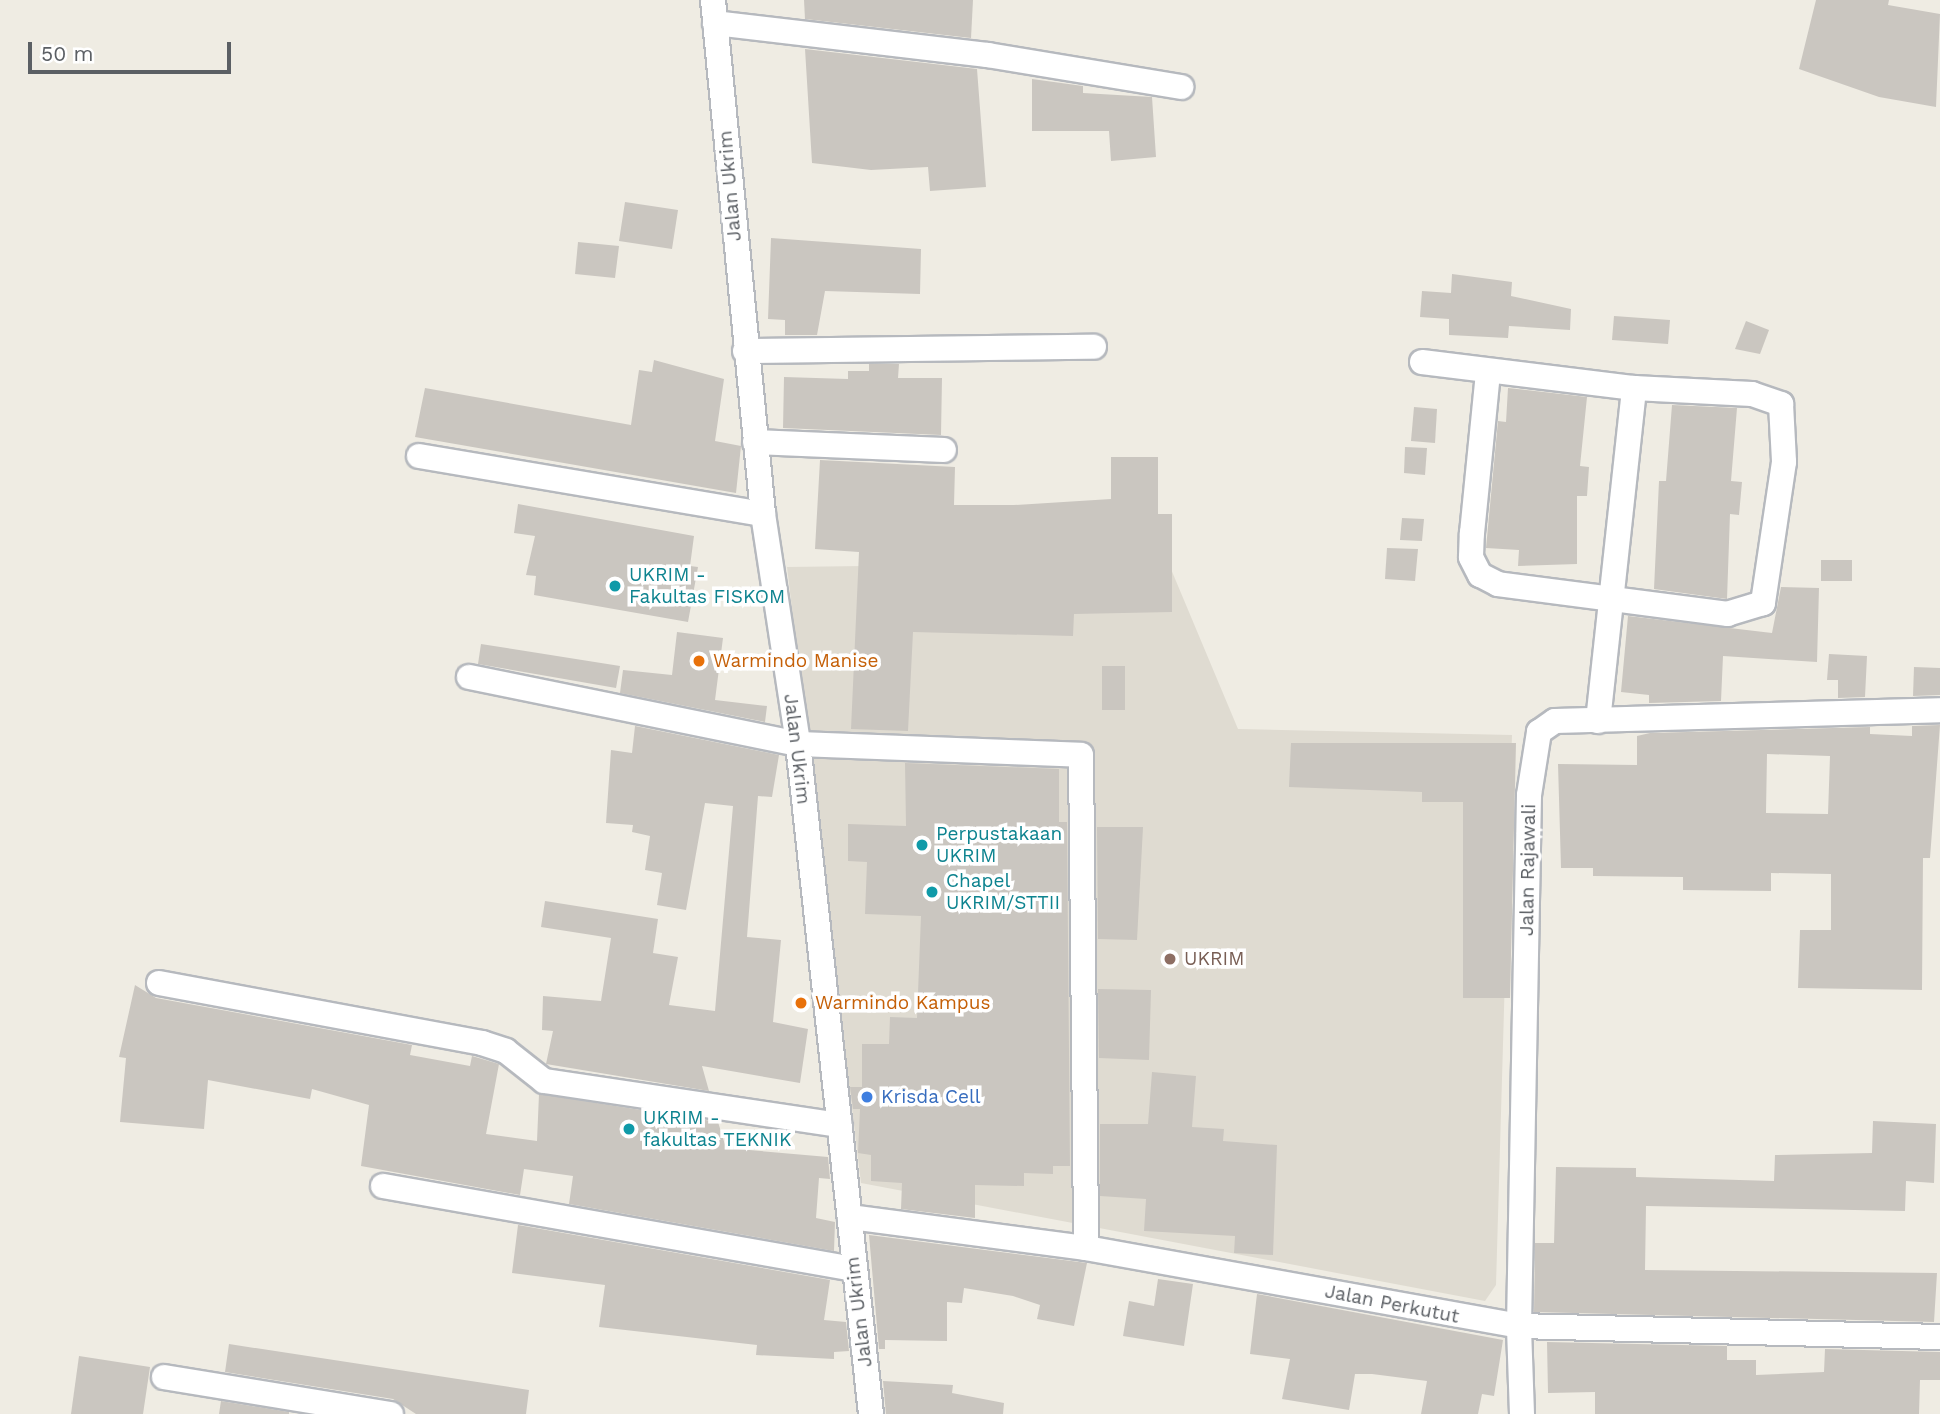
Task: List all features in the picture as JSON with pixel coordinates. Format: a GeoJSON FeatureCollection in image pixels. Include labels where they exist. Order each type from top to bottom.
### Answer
{"type":"FeatureCollection","features":[{"type":"Feature","properties":{"kind":"street"},"geometry":{"type":"LineString","coordinates":[[714,11],[1181,87]]}},
{"type":"Feature","properties":{"kind":"street","name":"Jalan Ukrim"},"geometry":{"type":"LineString","coordinates":[[714,11],[745,351],[763,514],[798,744],[850,1217],[852,1269],[871,1414]]}},
{"type":"Feature","properties":{"kind":"street"},"geometry":{"type":"LineString","coordinates":[[745,351],[1094,347]]}},
{"type":"Feature","properties":{"kind":"street"},"geometry":{"type":"LineString","coordinates":[[1422,362],[1488,373],[1634,388],[1752,394],[1781,404],[1784,462],[1776,546],[1763,603],[1749,611],[1609,600],[1498,584],[1474,567],[1488,373]]}},
{"type":"Feature","properties":{"kind":"street"},"geometry":{"type":"LineString","coordinates":[[1598,721],[1634,388]]}},
{"type":"Feature","properties":{"kind":"street"},"geometry":{"type":"LineString","coordinates":[[755,442],[944,450]]}},
{"type":"Feature","properties":{"kind":"street"},"geometry":{"type":"LineString","coordinates":[[419,456],[763,514]]}},
{"type":"Feature","properties":{"kind":"street"},"geometry":{"type":"LineString","coordinates":[[469,677],[798,744],[1081,755],[1086,1248]]}},
{"type":"Feature","properties":{"kind":"street","name":"Jalan Rajawali"},"geometry":{"type":"LineString","coordinates":[[1522,1414],[1518,1326],[1533,748],[1539,732],[1555,721],[1940,710]]}},
{"type":"Feature","properties":{"kind":"street"},"geometry":{"type":"LineString","coordinates":[[159,983],[482,1043],[506,1051],[544,1081],[840,1125]]}},
{"type":"Feature","properties":{"kind":"street"},"geometry":{"type":"LineString","coordinates":[[383,1186],[852,1269]]}},
{"type":"Feature","properties":{"kind":"street","name":"Jalan Perkutut"},"geometry":{"type":"LineString","coordinates":[[850,1217],[1086,1248],[1518,1326],[1940,1337]]}},
{"type":"Feature","properties":{"kind":"street"},"geometry":{"type":"LineString","coordinates":[[163,1377],[391,1414]]}},
{"type":"Feature","properties":{"kind":"shaded area","name":"UKRIM"},"geometry":{"type":"Polygon","coordinates":[[[1168,562],[1238,729],[1512,735],[1496,1285],[1485,1301],[861,1183],[787,567],[1168,562]]]}},
{"type":"Feature","properties":{"kind":"building"},"geometry":{"type":"Polygon","coordinates":[[[804,0],[973,0],[971,38],[805,19],[804,0]]]}},
{"type":"Feature","properties":{"kind":"building"},"geometry":{"type":"Polygon","coordinates":[[[1816,0],[1889,0],[1888,5],[1940,14],[1936,107],[1879,97],[1799,69],[1816,0]]]}},
{"type":"Feature","properties":{"kind":"building"},"geometry":{"type":"Polygon","coordinates":[[[805,49],[977,69],[986,187],[930,191],[928,167],[871,170],[812,163],[805,49]]]}},
{"type":"Feature","properties":{"kind":"building"},"geometry":{"type":"Polygon","coordinates":[[[1032,79],[1083,86],[1083,93],[1152,97],[1156,157],[1111,161],[1109,131],[1032,131],[1032,79]]]}},
{"type":"Feature","properties":{"kind":"building"},"geometry":{"type":"Polygon","coordinates":[[[625,202],[678,210],[672,249],[619,241],[625,202]]]}},
{"type":"Feature","properties":{"kind":"building"},"geometry":{"type":"Polygon","coordinates":[[[771,238],[921,249],[920,294],[825,291],[817,335],[785,335],[785,320],[768,319],[771,238]]]}},
{"type":"Feature","properties":{"kind":"building"},"geometry":{"type":"Polygon","coordinates":[[[578,242],[619,246],[615,278],[575,274],[578,242]]]}},
{"type":"Feature","properties":{"kind":"building"},"geometry":{"type":"Polygon","coordinates":[[[1452,274],[1512,282],[1511,296],[1571,309],[1570,330],[1509,326],[1508,338],[1449,335],[1449,319],[1420,317],[1422,291],[1451,293],[1452,274]]]}},
{"type":"Feature","properties":{"kind":"building"},"geometry":{"type":"Polygon","coordinates":[[[1614,316],[1670,320],[1668,344],[1612,340],[1614,316]]]}},
{"type":"Feature","properties":{"kind":"building"},"geometry":{"type":"Polygon","coordinates":[[[1746,321],[1769,330],[1760,354],[1735,349],[1746,321]]]}},
{"type":"Feature","properties":{"kind":"building"},"geometry":{"type":"Polygon","coordinates":[[[654,360],[724,379],[715,441],[741,446],[736,493],[415,437],[425,388],[631,425],[639,370],[652,372],[654,360]]]}},
{"type":"Feature","properties":{"kind":"building"},"geometry":{"type":"Polygon","coordinates":[[[869,364],[899,364],[898,378],[942,378],[941,435],[783,428],[784,377],[848,379],[848,371],[869,371],[869,364]]]}},
{"type":"Feature","properties":{"kind":"building"},"geometry":{"type":"Polygon","coordinates":[[[1508,388],[1587,397],[1580,466],[1589,467],[1587,496],[1577,496],[1577,564],[1518,566],[1519,550],[1486,548],[1498,421],[1506,422],[1508,388]]]}},
{"type":"Feature","properties":{"kind":"building"},"geometry":{"type":"Polygon","coordinates":[[[1672,405],[1737,408],[1731,481],[1742,482],[1739,515],[1730,514],[1727,599],[1654,589],[1659,481],[1666,481],[1672,405]]]}},
{"type":"Feature","properties":{"kind":"building"},"geometry":{"type":"Polygon","coordinates":[[[1414,407],[1437,409],[1435,443],[1411,441],[1414,407]]]}},
{"type":"Feature","properties":{"kind":"building"},"geometry":{"type":"Polygon","coordinates":[[[1405,447],[1427,448],[1425,475],[1404,473],[1405,447]]]}},
{"type":"Feature","properties":{"kind":"building"},"geometry":{"type":"Polygon","coordinates":[[[1111,457],[1158,457],[1158,514],[1172,514],[1172,612],[1074,614],[1073,636],[913,632],[908,731],[851,729],[859,552],[815,549],[820,460],[955,467],[954,505],[1014,505],[1111,499],[1111,457]]]}},
{"type":"Feature","properties":{"kind":"building","name":"UKRIM - Fakultas FISKOM"},"geometry":{"type":"Polygon","coordinates":[[[518,504],[694,536],[690,566],[698,567],[688,622],[534,595],[536,576],[526,575],[535,536],[514,533],[518,504]]]}},
{"type":"Feature","properties":{"kind":"building"},"geometry":{"type":"Polygon","coordinates":[[[1402,518],[1424,519],[1422,541],[1400,540],[1402,518]]]}},
{"type":"Feature","properties":{"kind":"building"},"geometry":{"type":"Polygon","coordinates":[[[1387,548],[1418,549],[1415,581],[1385,579],[1387,548]]]}},
{"type":"Feature","properties":{"kind":"building"},"geometry":{"type":"Polygon","coordinates":[[[1821,560],[1852,560],[1852,581],[1821,581],[1821,560]]]}},
{"type":"Feature","properties":{"kind":"building"},"geometry":{"type":"Polygon","coordinates":[[[1781,587],[1819,588],[1817,662],[1723,656],[1721,701],[1649,703],[1649,695],[1621,692],[1628,616],[1772,633],[1781,587]]]}},
{"type":"Feature","properties":{"kind":"building"},"geometry":{"type":"Polygon","coordinates":[[[677,632],[723,638],[715,700],[767,706],[765,722],[620,693],[623,670],[672,675],[677,632]]]}},
{"type":"Feature","properties":{"kind":"building"},"geometry":{"type":"Polygon","coordinates":[[[481,644],[620,666],[616,688],[478,664],[481,644]]]}},
{"type":"Feature","properties":{"kind":"building"},"geometry":{"type":"Polygon","coordinates":[[[1829,654],[1867,656],[1865,697],[1838,698],[1838,680],[1827,680],[1829,654]]]}},
{"type":"Feature","properties":{"kind":"building"},"geometry":{"type":"Polygon","coordinates":[[[1102,666],[1125,666],[1125,710],[1102,710],[1102,666]]]}},
{"type":"Feature","properties":{"kind":"building"},"geometry":{"type":"Polygon","coordinates":[[[1914,667],[1940,668],[1940,695],[1913,696],[1914,667]]]}},
{"type":"Feature","properties":{"kind":"building"},"geometry":{"type":"Polygon","coordinates":[[[1940,725],[1930,858],[1923,858],[1922,990],[1798,988],[1800,930],[1831,930],[1831,874],[1771,873],[1771,891],[1683,890],[1683,877],[1593,876],[1593,868],[1561,868],[1558,764],[1637,765],[1637,736],[1650,733],[1870,727],[1870,734],[1912,736],[1912,726],[1940,725]],[[1767,754],[1766,813],[1828,814],[1830,756],[1767,754]]]}},
{"type":"Feature","properties":{"kind":"building"},"geometry":{"type":"Polygon","coordinates":[[[635,726],[779,755],[772,797],[758,796],[747,937],[781,940],[773,1022],[808,1029],[800,1083],[702,1066],[709,1091],[546,1064],[553,1031],[542,1030],[543,996],[601,1001],[611,938],[541,927],[545,901],[658,919],[653,953],[678,957],[669,1005],[715,1011],[733,806],[705,803],[686,910],[657,905],[662,873],[645,870],[650,836],[632,832],[633,825],[606,823],[611,750],[632,753],[635,726]]]}},
{"type":"Feature","properties":{"kind":"building"},"geometry":{"type":"Polygon","coordinates":[[[1291,743],[1516,743],[1510,998],[1463,998],[1463,802],[1422,802],[1422,792],[1289,787],[1291,743]]]}},
{"type":"Feature","properties":{"kind":"building"},"geometry":{"type":"Polygon","coordinates":[[[905,763],[1059,769],[1059,822],[1067,822],[1070,1166],[1053,1166],[1053,1174],[1024,1173],[1024,1186],[975,1185],[975,1218],[901,1209],[902,1183],[871,1181],[871,1155],[858,1153],[860,1109],[853,1109],[850,1087],[862,1087],[862,1044],[889,1044],[890,1017],[917,1018],[921,916],[865,914],[867,862],[848,861],[848,824],[906,826],[905,763]]]}},
{"type":"Feature","properties":{"kind":"building"},"geometry":{"type":"Polygon","coordinates":[[[1097,827],[1143,827],[1137,940],[1098,939],[1097,827]]]}},
{"type":"Feature","properties":{"kind":"building"},"geometry":{"type":"Polygon","coordinates":[[[135,985],[156,998],[412,1045],[410,1055],[470,1066],[472,1056],[499,1064],[486,1134],[537,1141],[539,1094],[718,1122],[726,1148],[828,1157],[830,1179],[819,1178],[816,1218],[835,1222],[834,1251],[569,1204],[573,1176],[524,1169],[520,1195],[361,1166],[369,1105],[312,1089],[310,1099],[208,1080],[204,1129],[120,1122],[126,1058],[119,1057],[135,985]]]}},
{"type":"Feature","properties":{"kind":"building"},"geometry":{"type":"Polygon","coordinates":[[[1098,989],[1151,990],[1149,1060],[1099,1058],[1098,989]]]}},
{"type":"Feature","properties":{"kind":"building"},"geometry":{"type":"Polygon","coordinates":[[[1152,1072],[1196,1076],[1192,1127],[1224,1129],[1223,1141],[1277,1145],[1273,1255],[1234,1253],[1235,1236],[1144,1231],[1146,1199],[1100,1196],[1100,1124],[1148,1124],[1152,1072]]]}},
{"type":"Feature","properties":{"kind":"building"},"geometry":{"type":"Polygon","coordinates":[[[1873,1121],[1936,1124],[1934,1183],[1906,1181],[1905,1211],[1646,1206],[1645,1270],[1937,1273],[1934,1322],[1534,1312],[1535,1243],[1554,1243],[1556,1167],[1636,1168],[1636,1177],[1774,1181],[1775,1155],[1872,1153],[1873,1121]]]}},
{"type":"Feature","properties":{"kind":"building"},"geometry":{"type":"Polygon","coordinates":[[[518,1225],[830,1280],[824,1320],[846,1322],[849,1351],[834,1352],[834,1359],[756,1355],[757,1345],[599,1327],[605,1285],[512,1273],[518,1225]]]}},
{"type":"Feature","properties":{"kind":"building"},"geometry":{"type":"Polygon","coordinates":[[[869,1235],[1087,1263],[1074,1326],[1037,1319],[1040,1305],[1013,1296],[964,1288],[962,1303],[947,1302],[947,1341],[885,1340],[885,1349],[879,1349],[869,1235]]]}},
{"type":"Feature","properties":{"kind":"building"},"geometry":{"type":"Polygon","coordinates":[[[1158,1279],[1193,1284],[1184,1346],[1123,1336],[1129,1301],[1154,1306],[1158,1279]]]}},
{"type":"Feature","properties":{"kind":"building"},"geometry":{"type":"Polygon","coordinates":[[[1257,1294],[1503,1340],[1494,1396],[1482,1394],[1478,1414],[1421,1414],[1427,1381],[1355,1374],[1349,1410],[1282,1399],[1290,1359],[1250,1354],[1257,1294]]]}},
{"type":"Feature","properties":{"kind":"building"},"geometry":{"type":"Polygon","coordinates":[[[1547,1342],[1727,1346],[1727,1360],[1756,1360],[1756,1375],[1824,1372],[1825,1349],[1940,1352],[1940,1380],[1920,1380],[1919,1414],[1595,1414],[1595,1392],[1548,1393],[1547,1342]]]}},
{"type":"Feature","properties":{"kind":"building"},"geometry":{"type":"Polygon","coordinates":[[[229,1344],[529,1390],[526,1414],[416,1414],[393,1399],[225,1372],[229,1344]]]}},
{"type":"Feature","properties":{"kind":"building"},"geometry":{"type":"Polygon","coordinates":[[[79,1356],[150,1367],[143,1414],[71,1414],[79,1356]]]}},
{"type":"Feature","properties":{"kind":"building"},"geometry":{"type":"Polygon","coordinates":[[[883,1381],[953,1385],[952,1393],[1004,1403],[1003,1414],[886,1414],[883,1381]]]}},
{"type":"Feature","properties":{"kind":"building"},"geometry":{"type":"Polygon","coordinates":[[[221,1401],[289,1412],[289,1414],[219,1414],[221,1401]]]}},
{"type":"Feature","properties":{"kind":"place","name":"UKRIM - Fakultas FISKOM"},"geometry":{"type":"Point","coordinates":[615,586]}},
{"type":"Feature","properties":{"kind":"place","name":"Warmindo Manise"},"geometry":{"type":"Point","coordinates":[699,661]}},
{"type":"Feature","properties":{"kind":"place","name":"Perpustakaan UKRIM"},"geometry":{"type":"Point","coordinates":[922,845]}},
{"type":"Feature","properties":{"kind":"place","name":"Chapel UKRIM/STTII"},"geometry":{"type":"Point","coordinates":[932,892]}},
{"type":"Feature","properties":{"kind":"place","name":"UKRIM"},"geometry":{"type":"Point","coordinates":[1170,959]}},
{"type":"Feature","properties":{"kind":"place","name":"Warmindo Kampus"},"geometry":{"type":"Point","coordinates":[801,1003]}},
{"type":"Feature","properties":{"kind":"place","name":"Krisda Cell"},"geometry":{"type":"Point","coordinates":[867,1097]}},
{"type":"Feature","properties":{"kind":"place","name":"UKRIM - fakultas TEKNIK"},"geometry":{"type":"Point","coordinates":[629,1129]}}]}
